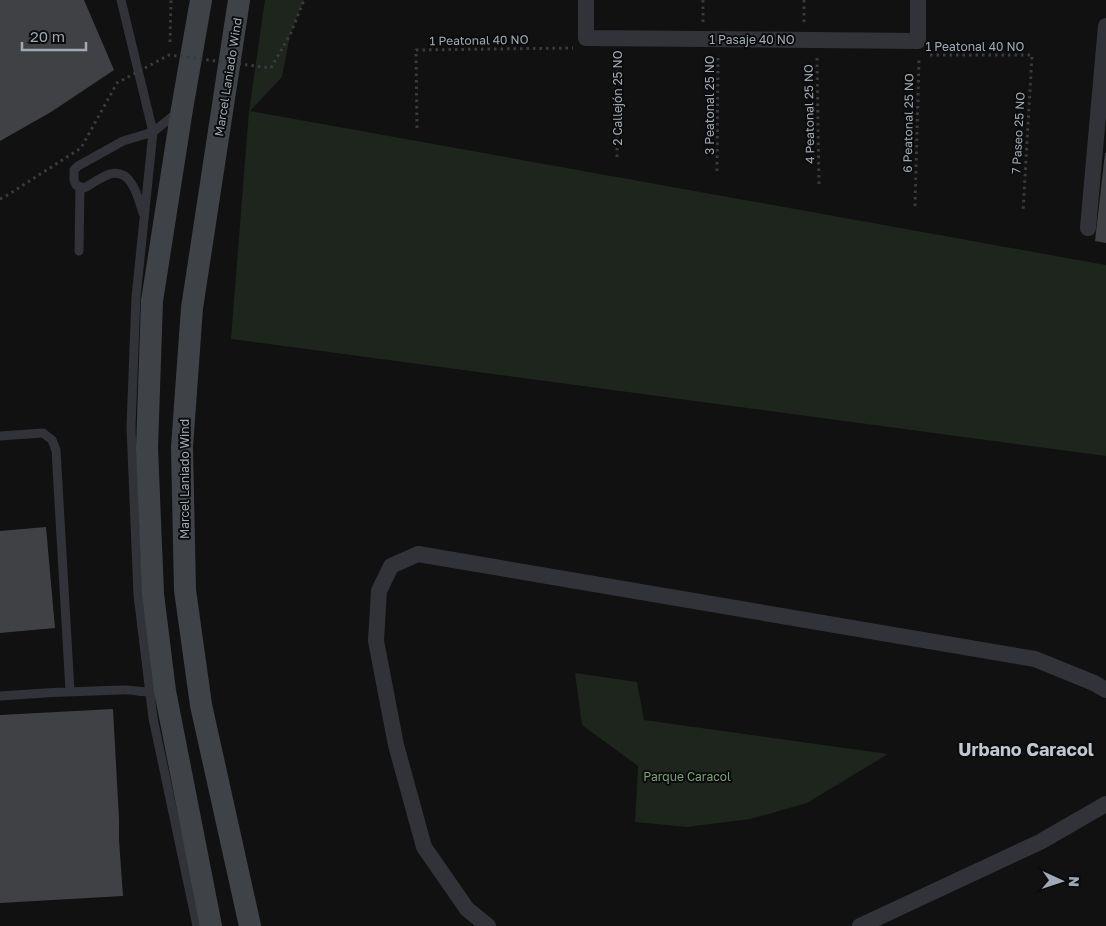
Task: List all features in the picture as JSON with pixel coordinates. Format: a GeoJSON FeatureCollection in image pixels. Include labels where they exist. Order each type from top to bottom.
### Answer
{"type":"FeatureCollection","features":[{"type":"Feature","properties":{"kind":"main road"},"geometry":{"type":"LineString","coordinates":[[201,0],[152,301],[147,448],[157,691],[211,926]]}},
{"type":"Feature","properties":{"kind":"main road","name":"Marcel Laniado Wind"},"geometry":{"type":"LineString","coordinates":[[239,0],[192,308],[182,447],[185,590],[199,695],[250,926]]}},
{"type":"Feature","properties":{"kind":"street"},"geometry":{"type":"LineString","coordinates":[[586,0],[586,38]]}},
{"type":"Feature","properties":{"kind":"street"},"geometry":{"type":"LineString","coordinates":[[918,0],[919,48]]}},
{"type":"Feature","properties":{"kind":"street"},"geometry":{"type":"LineString","coordinates":[[1088,228],[1106,26]]}},
{"type":"Feature","properties":{"kind":"street","name":"1 Pasaje 40 NO"},"geometry":{"type":"LineString","coordinates":[[586,38],[817,40],[919,48]]}},
{"type":"Feature","properties":{"kind":"street"},"geometry":{"type":"LineString","coordinates":[[488,926],[467,909],[424,847],[396,745],[376,641],[379,591],[391,566],[418,554],[1035,659],[1094,683],[1106,690]]}},
{"type":"Feature","properties":{"kind":"street"},"geometry":{"type":"LineString","coordinates":[[860,926],[1040,842],[1106,804]]}},
{"type":"Feature","properties":{"kind":"lane"},"geometry":{"type":"LineString","coordinates":[[120,0],[153,132],[136,297],[131,427],[138,595],[157,691],[153,718],[196,926]]}},
{"type":"Feature","properties":{"kind":"lane"},"geometry":{"type":"LineString","coordinates":[[144,218],[136,192],[126,177],[119,174],[110,174],[84,188],[76,185],[74,170],[123,141],[153,132],[182,109]]}},
{"type":"Feature","properties":{"kind":"lane"},"geometry":{"type":"LineString","coordinates":[[79,251],[80,187]]}},
{"type":"Feature","properties":{"kind":"lane"},"geometry":{"type":"LineString","coordinates":[[0,436],[43,433],[52,440],[56,450],[70,691]]}},
{"type":"Feature","properties":{"kind":"lane"},"geometry":{"type":"LineString","coordinates":[[0,696],[128,689],[157,691]]}},
{"type":"Feature","properties":{"kind":"path"},"geometry":{"type":"LineString","coordinates":[[170,46],[171,0]]}},
{"type":"Feature","properties":{"kind":"path"},"geometry":{"type":"LineString","coordinates":[[0,199],[81,148],[117,83],[169,55],[271,68],[290,35],[304,0]]}},
{"type":"Feature","properties":{"kind":"path","name":"1 Peatonal 40 NO"},"geometry":{"type":"LineString","coordinates":[[417,128],[416,50],[574,48],[586,38]]}},
{"type":"Feature","properties":{"kind":"path","name":"2 Callejón 25 NO"},"geometry":{"type":"LineString","coordinates":[[617,39],[617,157]]}},
{"type":"Feature","properties":{"kind":"path","name":"3 Peatonal 25 NO"},"geometry":{"type":"LineString","coordinates":[[717,171],[718,39]]}},
{"type":"Feature","properties":{"kind":"path","name":"4 Peatonal 25 NO"},"geometry":{"type":"LineString","coordinates":[[817,40],[819,187]]}},
{"type":"Feature","properties":{"kind":"path","name":"1 Peatonal 40 NO"},"geometry":{"type":"LineString","coordinates":[[919,48],[1032,55]]}},
{"type":"Feature","properties":{"kind":"path","name":"6 Peatonal 25 NO"},"geometry":{"type":"LineString","coordinates":[[915,206],[919,48]]}},
{"type":"Feature","properties":{"kind":"path","name":"7 Paseo 25 NO"},"geometry":{"type":"LineString","coordinates":[[1023,212],[1032,55]]}},
{"type":"Feature","properties":{"kind":"green space"},"geometry":{"type":"Polygon","coordinates":[[[265,0],[304,0],[290,35],[282,77],[250,111],[1106,265],[1106,456],[231,339],[249,111],[265,0]]]}},
{"type":"Feature","properties":{"kind":"green space","name":"Parque Caracol"},"geometry":{"type":"Polygon","coordinates":[[[575,673],[637,682],[644,720],[888,754],[807,803],[750,819],[687,827],[635,822],[638,766],[582,725],[575,673]]]}},
{"type":"Feature","properties":{"kind":"building"},"geometry":{"type":"Polygon","coordinates":[[[0,0],[84,0],[114,70],[51,112],[0,141],[0,0]]]}},
{"type":"Feature","properties":{"kind":"building"},"geometry":{"type":"Polygon","coordinates":[[[1106,153],[1106,243],[1095,241],[1106,153]]]}},
{"type":"Feature","properties":{"kind":"building"},"geometry":{"type":"Polygon","coordinates":[[[46,527],[55,628],[0,633],[0,531],[46,527]]]}},
{"type":"Feature","properties":{"kind":"building"},"geometry":{"type":"Polygon","coordinates":[[[113,709],[123,896],[0,903],[0,715],[113,709]]]}},
{"type":"Feature","properties":{"kind":"district","name":"Urbano Caracol"},"geometry":{"type":"Point","coordinates":[1026,749]}}]}
